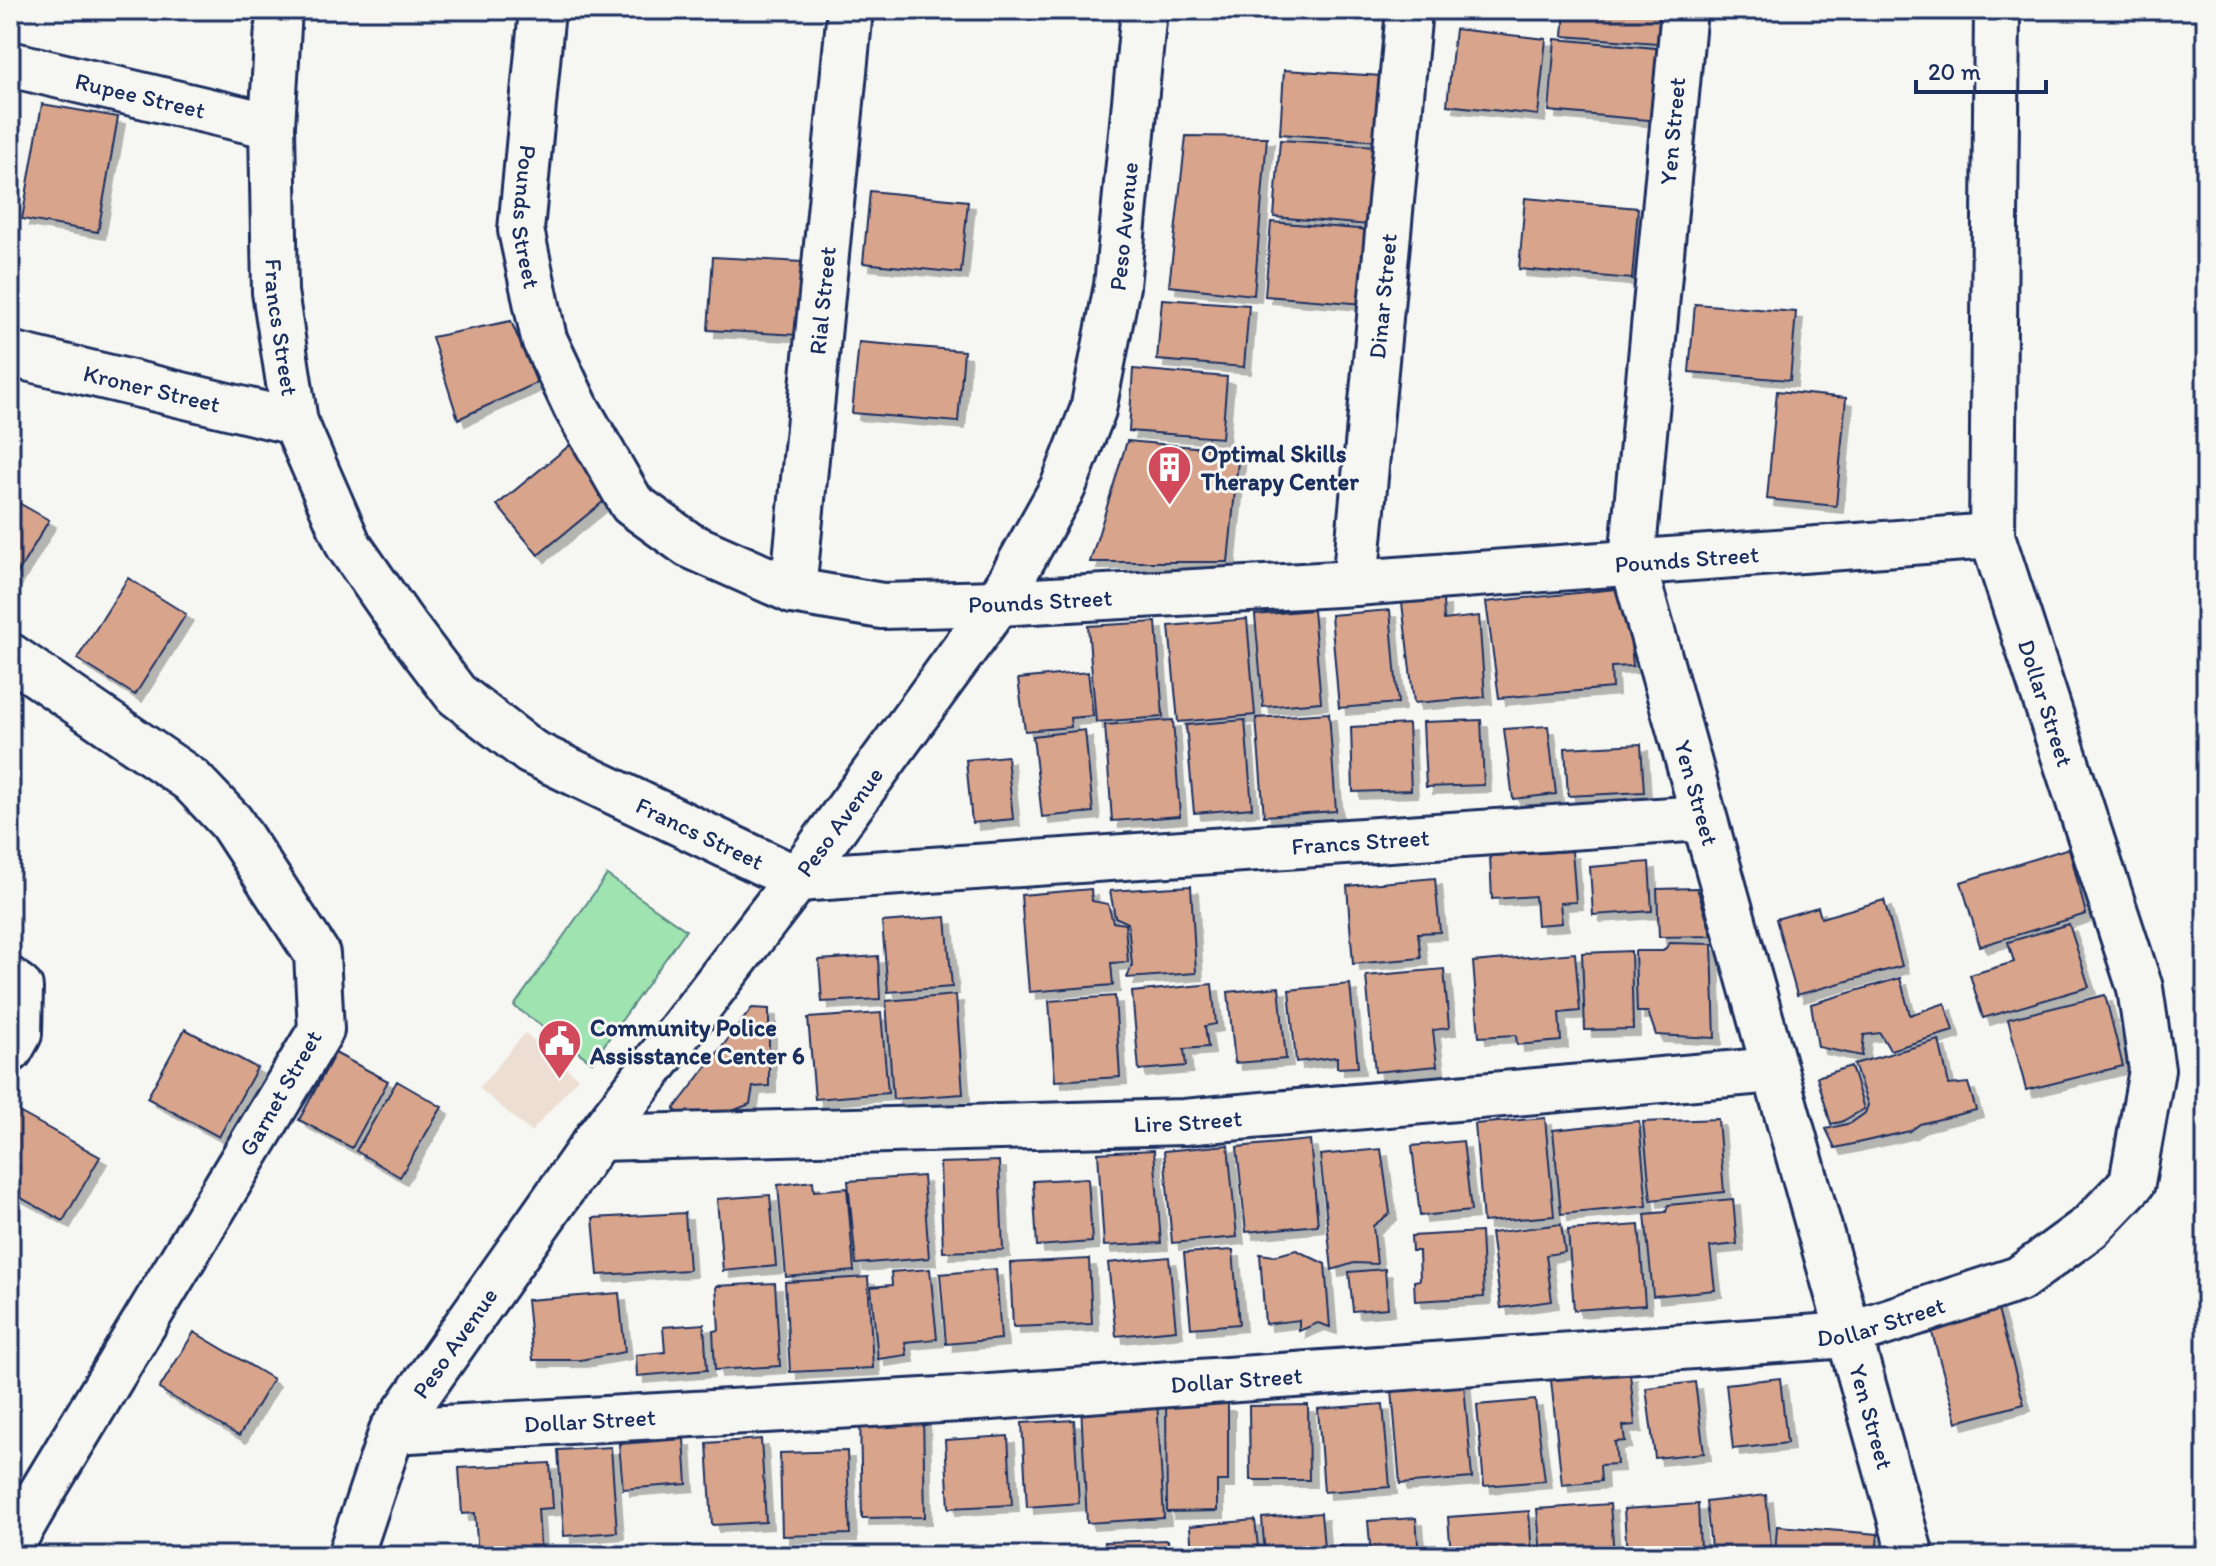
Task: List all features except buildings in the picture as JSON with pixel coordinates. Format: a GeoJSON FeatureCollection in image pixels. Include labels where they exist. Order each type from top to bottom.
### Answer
{"type":"FeatureCollection","features":[{"type":"Feature","properties":{"kind":"street","name":"Francs Street"},"geometry":{"type":"LineString","coordinates":[[279,10],[272,126],[275,292],[295,422],[349,546],[456,694],[531,752],[797,879],[1702,818]]}},
{"type":"Feature","properties":{"kind":"street","name":"Pounds Street"},"geometry":{"type":"LineString","coordinates":[[542,10],[521,230],[544,339],[576,407],[632,504],[689,545],[793,591],[882,606],[998,603],[1355,583],[1632,560],[1992,536]]}},
{"type":"Feature","properties":{"kind":"street","name":"Rial Street"},"geometry":{"type":"LineString","coordinates":[[793,591],[850,10]]}},
{"type":"Feature","properties":{"kind":"street","name":"Peso Avenue"},"geometry":{"type":"LineString","coordinates":[[350,1556],[392,1431],[598,1138],[797,879],[998,603],[1063,487],[1093,410],[1117,286],[1144,10]]}},
{"type":"Feature","properties":{"kind":"street","name":"Dinar Street"},"geometry":{"type":"LineString","coordinates":[[1355,583],[1409,10]]}},
{"type":"Feature","properties":{"kind":"street","name":"Yen Street"},"geometry":{"type":"LineString","coordinates":[[1684,10],[1632,560],[1911,1556]]}},
{"type":"Feature","properties":{"kind":"street","name":"Dollar Street"},"geometry":{"type":"LineString","coordinates":[[392,1431],[992,1397],[1847,1335],[2019,1279],[2090,1227],[2132,1183],[2152,1070],[2140,988],[1992,536],[1997,10]]}},
{"type":"Feature","properties":{"kind":"street","name":"Rupee Street"},"geometry":{"type":"LineString","coordinates":[[10,64],[272,126]]}},
{"type":"Feature","properties":{"kind":"street","name":"Kroner Street"},"geometry":{"type":"LineString","coordinates":[[10,354],[295,422]]}},
{"type":"Feature","properties":{"kind":"street","name":"Garnet Street"},"geometry":{"type":"LineString","coordinates":[[10,656],[191,780],[231,822],[317,954],[321,1030],[39,1497],[13,1542],[14,1556]]}},
{"type":"Feature","properties":{"kind":"street"},"geometry":{"type":"LineString","coordinates":[[10,980],[20,988],[19,1034],[10,1050]]}},
{"type":"Feature","properties":{"kind":"street","name":"Lire Street"},"geometry":{"type":"LineString","coordinates":[[598,1138],[1184,1122],[1774,1070]]}},
{"type":"Feature","properties":{"kind":"shaded area"},"geometry":{"type":"Polygon","coordinates":[[[525,1033],[578,1078],[531,1132],[479,1088],[525,1033]]]}},
{"type":"Feature","properties":{"kind":"green space"},"geometry":{"type":"Polygon","coordinates":[[[607,875],[686,930],[592,1062],[514,1006],[607,875]]]}},
{"type":"Feature","properties":{"kind":"place","name":"Optimal Skills Therapy Center"},"geometry":{"type":"Point","coordinates":[1170,506]}},
{"type":"Feature","properties":{"kind":"place","name":"Community Police Assisstance Center 6"},"geometry":{"type":"Point","coordinates":[559,1080]}}]}
